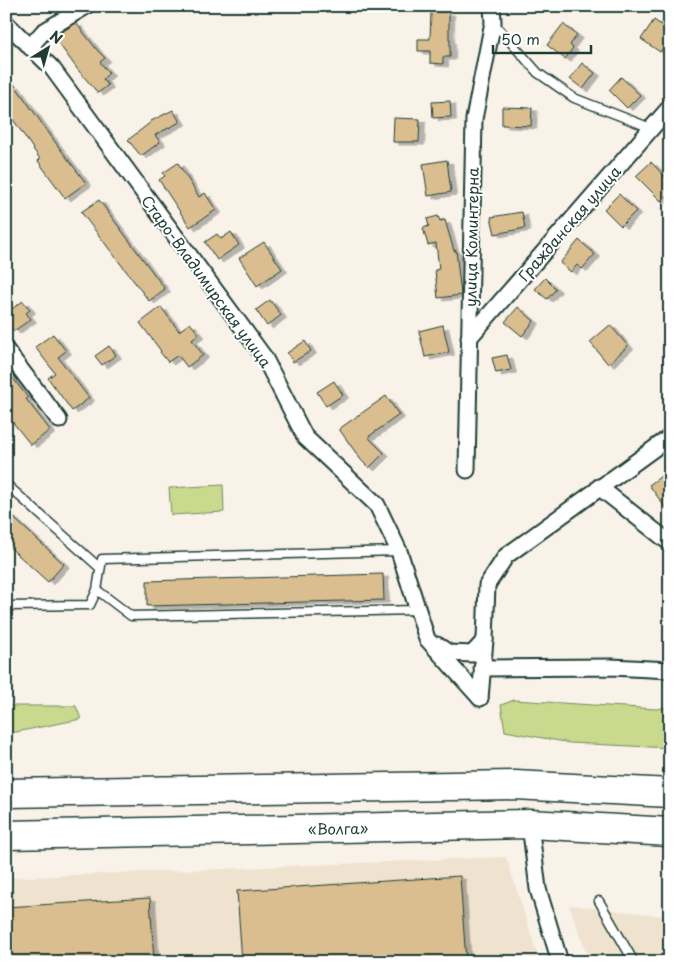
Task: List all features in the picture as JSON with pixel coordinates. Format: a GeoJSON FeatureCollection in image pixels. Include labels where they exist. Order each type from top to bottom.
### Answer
{"type":"FeatureCollection","features":[{"type":"Feature","properties":{"kind":"highway"},"geometry":{"type":"LineString","coordinates":[[6,793],[515,785],[670,793]]}},
{"type":"Feature","properties":{"kind":"highway","name":"«Волга»"},"geometry":{"type":"LineString","coordinates":[[6,835],[530,824],[670,832]]}},
{"type":"Feature","properties":{"kind":"street"},"geometry":{"type":"LineString","coordinates":[[30,47],[43,32],[86,6]]}},
{"type":"Feature","properties":{"kind":"street","name":"улица Коминтерна"},"geometry":{"type":"LineString","coordinates":[[467,470],[474,119],[493,22],[492,6]]}},
{"type":"Feature","properties":{"kind":"street","name":"Старо-Владимирская улица"},"geometry":{"type":"LineString","coordinates":[[6,23],[52,68],[264,357],[305,437],[378,505],[399,551],[427,639],[480,698],[482,668]]}},
{"type":"Feature","properties":{"kind":"street","name":"Гражданская улица"},"geometry":{"type":"LineString","coordinates":[[469,338],[670,107]]}},
{"type":"Feature","properties":{"kind":"street"},"geometry":{"type":"LineString","coordinates":[[6,350],[59,420]]}},
{"type":"Feature","properties":{"kind":"street"},"geometry":{"type":"LineString","coordinates":[[670,437],[506,556],[487,586],[482,668],[611,667],[670,670]]}},
{"type":"Feature","properties":{"kind":"street"},"geometry":{"type":"LineString","coordinates":[[599,487],[670,543]]}},
{"type":"Feature","properties":{"kind":"street"},"geometry":{"type":"LineString","coordinates":[[427,639],[449,653],[472,654],[485,640]]}},
{"type":"Feature","properties":{"kind":"street"},"geometry":{"type":"LineString","coordinates":[[530,824],[538,889],[560,962]]}},
{"type":"Feature","properties":{"kind":"lane"},"geometry":{"type":"LineString","coordinates":[[493,22],[538,73],[574,98],[651,128]]}},
{"type":"Feature","properties":{"kind":"lane"},"geometry":{"type":"LineString","coordinates":[[6,484],[100,568]]}},
{"type":"Feature","properties":{"kind":"lane"},"geometry":{"type":"LineString","coordinates":[[6,606],[90,605],[97,590],[102,559],[399,551]]}},
{"type":"Feature","properties":{"kind":"lane"},"geometry":{"type":"LineString","coordinates":[[97,590],[131,616],[418,610]]}},
{"type":"Feature","properties":{"kind":"lane"},"geometry":{"type":"LineString","coordinates":[[599,901],[634,962]]}},
{"type":"Feature","properties":{"kind":"shaded area"},"geometry":{"type":"Polygon","coordinates":[[[506,857],[540,962],[6,962],[6,878],[506,857]]]}},
{"type":"Feature","properties":{"kind":"shaded area"},"geometry":{"type":"Polygon","coordinates":[[[569,905],[670,917],[670,962],[590,962],[569,905]]]}},
{"type":"Feature","properties":{"kind":"green space"},"geometry":{"type":"Polygon","coordinates":[[[223,485],[224,512],[171,515],[169,488],[223,485]]]}},
{"type":"Feature","properties":{"kind":"green space"},"geometry":{"type":"Polygon","coordinates":[[[514,700],[656,709],[670,707],[670,748],[570,743],[505,731],[501,705],[514,700]]]}},
{"type":"Feature","properties":{"kind":"green space"},"geometry":{"type":"Polygon","coordinates":[[[6,706],[76,706],[81,719],[6,734],[6,706]]]}},
{"type":"Feature","properties":{"kind":"building"},"geometry":{"type":"Polygon","coordinates":[[[431,12],[449,12],[450,57],[443,57],[443,64],[430,63],[430,51],[418,51],[418,39],[430,39],[431,12]]]}},
{"type":"Feature","properties":{"kind":"building"},"geometry":{"type":"Polygon","coordinates":[[[654,20],[670,31],[670,38],[660,52],[641,39],[654,20]]]}},
{"type":"Feature","properties":{"kind":"building"},"geometry":{"type":"Polygon","coordinates":[[[76,23],[105,58],[100,62],[109,73],[103,79],[108,85],[98,93],[78,70],[54,37],[76,23]]]}},
{"type":"Feature","properties":{"kind":"building"},"geometry":{"type":"Polygon","coordinates":[[[563,24],[577,35],[570,45],[573,48],[565,59],[547,45],[563,24]]]}},
{"type":"Feature","properties":{"kind":"building"},"geometry":{"type":"Polygon","coordinates":[[[582,63],[595,73],[583,89],[570,79],[582,63]]]}},
{"type":"Feature","properties":{"kind":"building"},"geometry":{"type":"Polygon","coordinates":[[[621,77],[640,95],[627,108],[609,90],[621,77]]]}},
{"type":"Feature","properties":{"kind":"building"},"geometry":{"type":"Polygon","coordinates":[[[14,84],[86,183],[65,198],[38,161],[40,159],[6,109],[6,90],[14,84]]]}},
{"type":"Feature","properties":{"kind":"building"},"geometry":{"type":"Polygon","coordinates":[[[450,101],[451,117],[433,118],[432,102],[450,101]]]}},
{"type":"Feature","properties":{"kind":"building"},"geometry":{"type":"Polygon","coordinates":[[[502,107],[532,108],[531,126],[502,125],[502,107]]]}},
{"type":"Feature","properties":{"kind":"building"},"geometry":{"type":"Polygon","coordinates":[[[173,110],[180,122],[155,135],[160,142],[141,156],[128,140],[151,121],[173,110]]]}},
{"type":"Feature","properties":{"kind":"building"},"geometry":{"type":"Polygon","coordinates":[[[394,118],[420,119],[419,142],[393,142],[394,118]]]}},
{"type":"Feature","properties":{"kind":"building"},"geometry":{"type":"Polygon","coordinates":[[[447,160],[451,192],[428,196],[423,164],[447,160]]]}},
{"type":"Feature","properties":{"kind":"building"},"geometry":{"type":"Polygon","coordinates":[[[651,162],[670,182],[670,193],[661,201],[636,176],[651,162]]]}},
{"type":"Feature","properties":{"kind":"building"},"geometry":{"type":"Polygon","coordinates":[[[178,163],[199,197],[205,193],[216,210],[190,227],[159,180],[165,176],[163,173],[178,163]]]}},
{"type":"Feature","properties":{"kind":"building"},"geometry":{"type":"Polygon","coordinates":[[[619,194],[636,211],[621,226],[604,209],[619,194]]]}},
{"type":"Feature","properties":{"kind":"building"},"geometry":{"type":"Polygon","coordinates":[[[99,200],[165,289],[149,301],[81,212],[99,200]]]}},
{"type":"Feature","properties":{"kind":"building"},"geometry":{"type":"Polygon","coordinates":[[[522,212],[525,228],[495,234],[491,217],[522,212]]]}},
{"type":"Feature","properties":{"kind":"building"},"geometry":{"type":"Polygon","coordinates":[[[438,216],[440,221],[445,220],[454,251],[456,250],[461,295],[438,298],[435,270],[439,269],[436,243],[428,245],[423,228],[429,226],[427,219],[438,216]]]}},
{"type":"Feature","properties":{"kind":"building"},"geometry":{"type":"Polygon","coordinates":[[[231,232],[239,245],[217,260],[205,242],[217,234],[221,239],[231,232]]]}},
{"type":"Feature","properties":{"kind":"building"},"geometry":{"type":"Polygon","coordinates":[[[579,240],[595,254],[582,269],[577,265],[571,272],[560,263],[579,240]]]}},
{"type":"Feature","properties":{"kind":"building"},"geometry":{"type":"Polygon","coordinates":[[[264,242],[282,269],[257,286],[239,258],[264,242]]]}},
{"type":"Feature","properties":{"kind":"building"},"geometry":{"type":"Polygon","coordinates":[[[545,278],[556,289],[547,299],[535,289],[545,278]]]}},
{"type":"Feature","properties":{"kind":"building"},"geometry":{"type":"Polygon","coordinates":[[[270,300],[281,315],[267,326],[256,310],[270,300]]]}},
{"type":"Feature","properties":{"kind":"building"},"geometry":{"type":"Polygon","coordinates":[[[23,301],[30,310],[26,313],[31,319],[14,331],[6,320],[6,313],[23,301]]]}},
{"type":"Feature","properties":{"kind":"building"},"geometry":{"type":"Polygon","coordinates":[[[161,307],[179,331],[190,323],[199,334],[192,340],[203,355],[187,367],[178,355],[168,362],[140,323],[161,307]]]}},
{"type":"Feature","properties":{"kind":"building"},"geometry":{"type":"Polygon","coordinates":[[[518,307],[534,321],[522,336],[505,322],[518,307]]]}},
{"type":"Feature","properties":{"kind":"building"},"geometry":{"type":"Polygon","coordinates":[[[443,325],[449,352],[425,357],[419,331],[443,325]]]}},
{"type":"Feature","properties":{"kind":"building"},"geometry":{"type":"Polygon","coordinates":[[[610,325],[628,346],[608,364],[590,342],[610,325]]]}},
{"type":"Feature","properties":{"kind":"building"},"geometry":{"type":"Polygon","coordinates":[[[53,334],[66,351],[58,357],[89,398],[72,411],[48,378],[55,373],[35,347],[53,334]]]}},
{"type":"Feature","properties":{"kind":"building"},"geometry":{"type":"Polygon","coordinates":[[[305,341],[311,351],[293,362],[287,353],[305,341]]]}},
{"type":"Feature","properties":{"kind":"building"},"geometry":{"type":"Polygon","coordinates":[[[109,346],[116,355],[102,365],[95,356],[109,346]]]}},
{"type":"Feature","properties":{"kind":"building"},"geometry":{"type":"Polygon","coordinates":[[[507,355],[511,370],[496,373],[492,358],[507,355]]]}},
{"type":"Feature","properties":{"kind":"building"},"geometry":{"type":"Polygon","coordinates":[[[6,369],[50,430],[31,445],[6,414],[6,369]]]}},
{"type":"Feature","properties":{"kind":"building"},"geometry":{"type":"Polygon","coordinates":[[[334,381],[343,395],[326,406],[317,392],[334,381]]]}},
{"type":"Feature","properties":{"kind":"building"},"geometry":{"type":"Polygon","coordinates":[[[386,396],[399,415],[368,437],[384,453],[369,468],[339,429],[386,396]]]}},
{"type":"Feature","properties":{"kind":"building"},"geometry":{"type":"Polygon","coordinates":[[[664,474],[670,482],[670,514],[649,485],[664,474]]]}},
{"type":"Feature","properties":{"kind":"building"},"geometry":{"type":"Polygon","coordinates":[[[6,511],[64,564],[48,582],[6,544],[6,511]]]}},
{"type":"Feature","properties":{"kind":"building"},"geometry":{"type":"Polygon","coordinates":[[[383,574],[384,600],[147,606],[147,581],[383,574]]]}},
{"type":"Feature","properties":{"kind":"building"},"geometry":{"type":"Polygon","coordinates":[[[460,876],[466,962],[242,962],[237,891],[460,876]]]}},
{"type":"Feature","properties":{"kind":"building"},"geometry":{"type":"Polygon","coordinates":[[[150,898],[154,962],[6,962],[6,907],[150,898]]]}}]}
